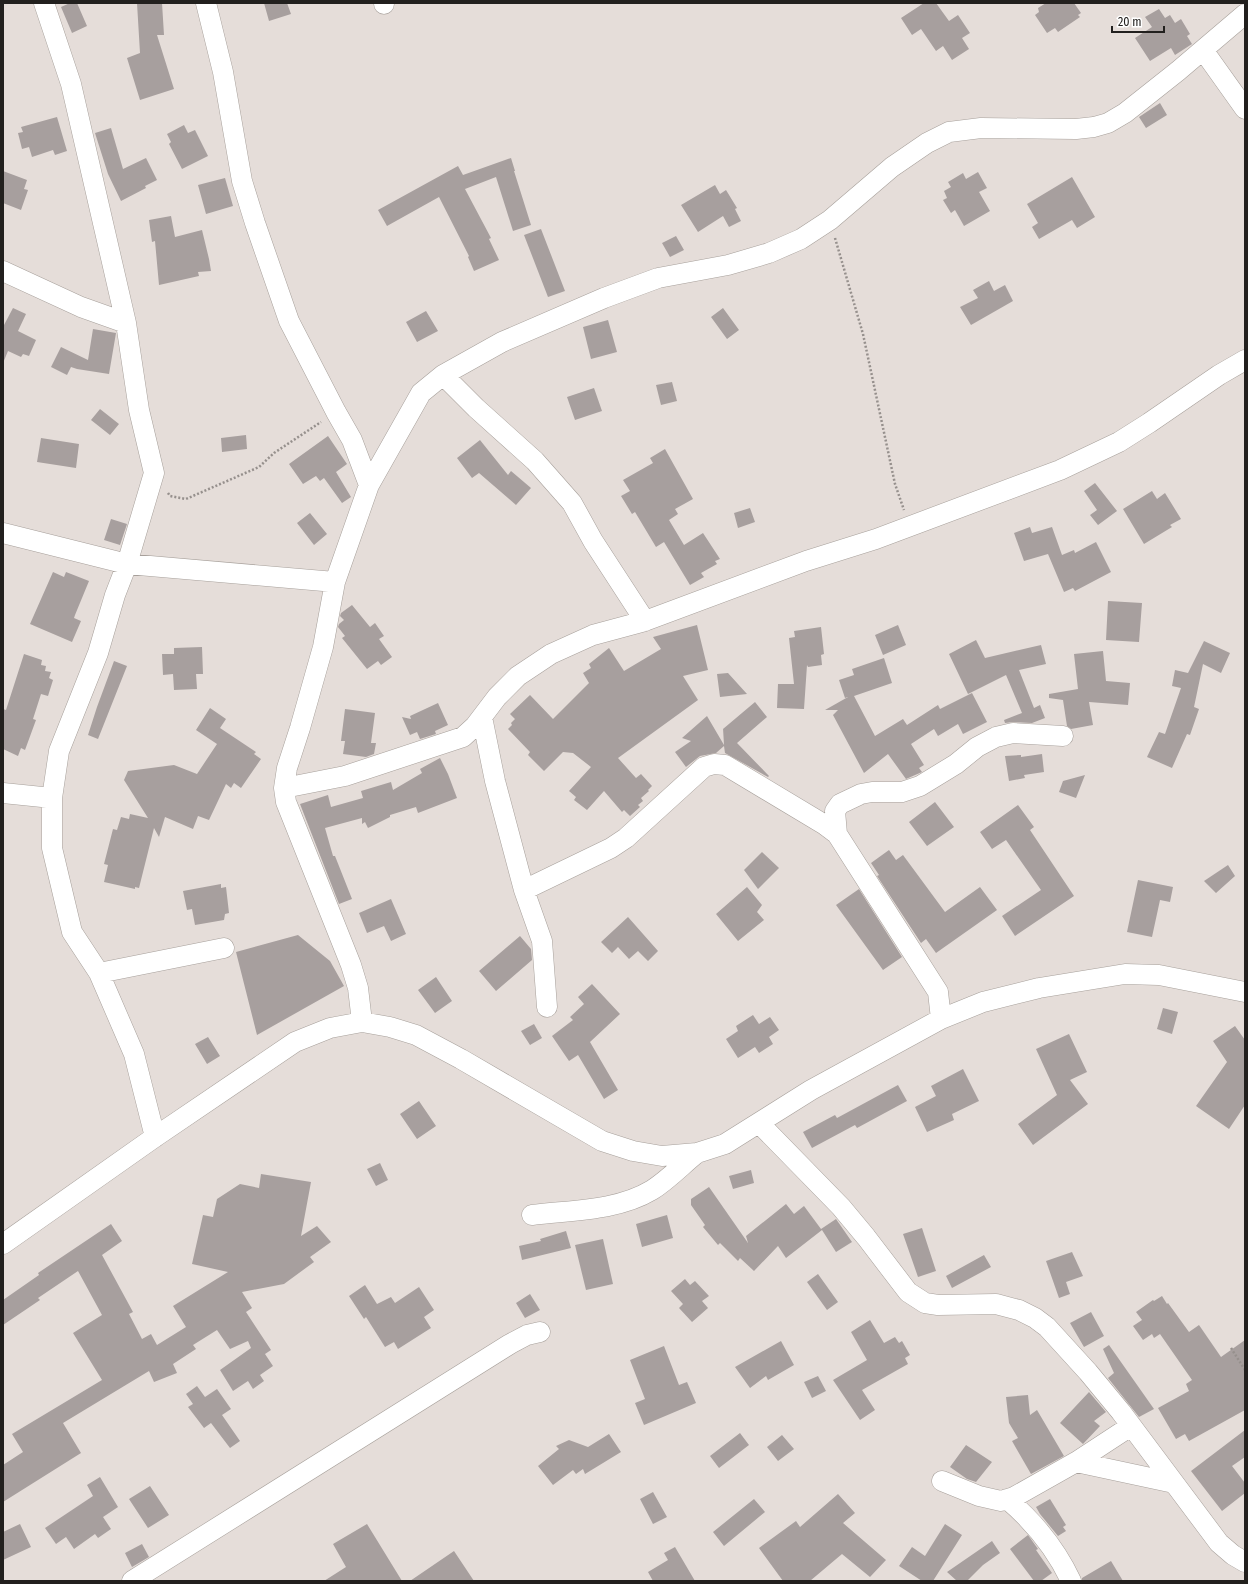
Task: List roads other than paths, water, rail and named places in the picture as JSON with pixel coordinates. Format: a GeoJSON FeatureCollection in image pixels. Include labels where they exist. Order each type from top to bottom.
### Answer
{"type":"FeatureCollection","features":[{"type":"Feature","properties":{"kind":"street"},"geometry":{"type":"LineString","coordinates":[[44,3],[71,84],[126,324],[139,410],[154,473],[127,564],[115,595],[98,653],[59,751],[52,798],[52,848],[72,932],[99,973],[134,1054],[155,1137]]}},
{"type":"Feature","properties":{"kind":"street"},"geometry":{"type":"LineString","coordinates":[[206,3],[223,72],[242,181],[255,223],[289,321],[352,440],[369,485]]}},
{"type":"Feature","properties":{"kind":"street"},"geometry":{"type":"LineString","coordinates":[[362,1022],[358,988],[351,965],[286,802],[284,788],[287,768],[323,647],[335,582],[369,485],[421,392],[443,375],[502,342],[604,298],[658,278],[728,265],[769,253],[801,239],[830,220],[892,167],[927,143],[950,132],[981,128],[1076,129],[1094,127],[1108,123],[1125,113],[1245,14]]}},
{"type":"Feature","properties":{"kind":"street"},"geometry":{"type":"LineString","coordinates":[[1203,50],[1245,109]]}},
{"type":"Feature","properties":{"kind":"street"},"geometry":{"type":"LineString","coordinates":[[3,271],[81,307],[126,324]]}},
{"type":"Feature","properties":{"kind":"street"},"geometry":{"type":"LineString","coordinates":[[284,788],[345,776],[462,737],[475,726],[497,697],[518,676],[551,654],[593,635],[645,621],[806,561],[876,539],[1060,470],[1119,442],[1218,375],[1245,360]]}},
{"type":"Feature","properties":{"kind":"street"},"geometry":{"type":"LineString","coordinates":[[443,375],[476,408],[535,461],[572,503],[592,541],[645,621]]}},
{"type":"Feature","properties":{"kind":"street"},"geometry":{"type":"LineString","coordinates":[[3,532],[127,564],[335,582]]}},
{"type":"Feature","properties":{"kind":"street"},"geometry":{"type":"LineString","coordinates":[[482,716],[495,781],[524,890],[542,941],[547,1007]]}},
{"type":"Feature","properties":{"kind":"street"},"geometry":{"type":"LineString","coordinates":[[837,834],[836,811],[840,804],[860,794],[872,792],[902,792],[920,786],[956,764],[977,747],[996,737],[1013,733],[1063,736]]}},
{"type":"Feature","properties":{"kind":"street"},"geometry":{"type":"LineString","coordinates":[[524,890],[611,848],[626,838],[704,767],[714,764],[725,765],[825,825],[837,834],[938,992],[941,1018]]}},
{"type":"Feature","properties":{"kind":"street"},"geometry":{"type":"LineString","coordinates":[[3,793],[52,798]]}},
{"type":"Feature","properties":{"kind":"street"},"geometry":{"type":"LineString","coordinates":[[99,973],[224,948]]}},
{"type":"Feature","properties":{"kind":"street"},"geometry":{"type":"LineString","coordinates":[[3,1244],[155,1137],[295,1042],[330,1028],[362,1022],[390,1027],[416,1035],[460,1058],[602,1141],[632,1151],[662,1156],[697,1153],[725,1144],[811,1090],[941,1018],[983,1002],[1039,988],[1125,974],[1159,975],[1245,992]]}},
{"type":"Feature","properties":{"kind":"street"},"geometry":{"type":"LineString","coordinates":[[759,1123],[841,1207],[866,1236],[908,1292],[925,1303],[938,1305],[996,1304],[1019,1310],[1035,1318],[1047,1327],[1088,1372],[1131,1426],[1219,1543],[1233,1555],[1245,1562]]}},
{"type":"Feature","properties":{"kind":"street"},"geometry":{"type":"LineString","coordinates":[[532,1215],[609,1206],[633,1198],[652,1190],[697,1153]]}},
{"type":"Feature","properties":{"kind":"street"},"geometry":{"type":"LineString","coordinates":[[132,1581],[510,1344],[526,1335],[540,1332]]}},
{"type":"Feature","properties":{"kind":"street"},"geometry":{"type":"LineString","coordinates":[[942,1481],[979,1496],[1001,1500],[1014,1497],[1076,1462],[1131,1426]]}},
{"type":"Feature","properties":{"kind":"street"},"geometry":{"type":"LineString","coordinates":[[1076,1462],[1174,1483]]}},
{"type":"Feature","properties":{"kind":"street"},"geometry":{"type":"LineString","coordinates":[[1007,1499],[1047,1540],[1057,1554],[1071,1581]]}}]}
